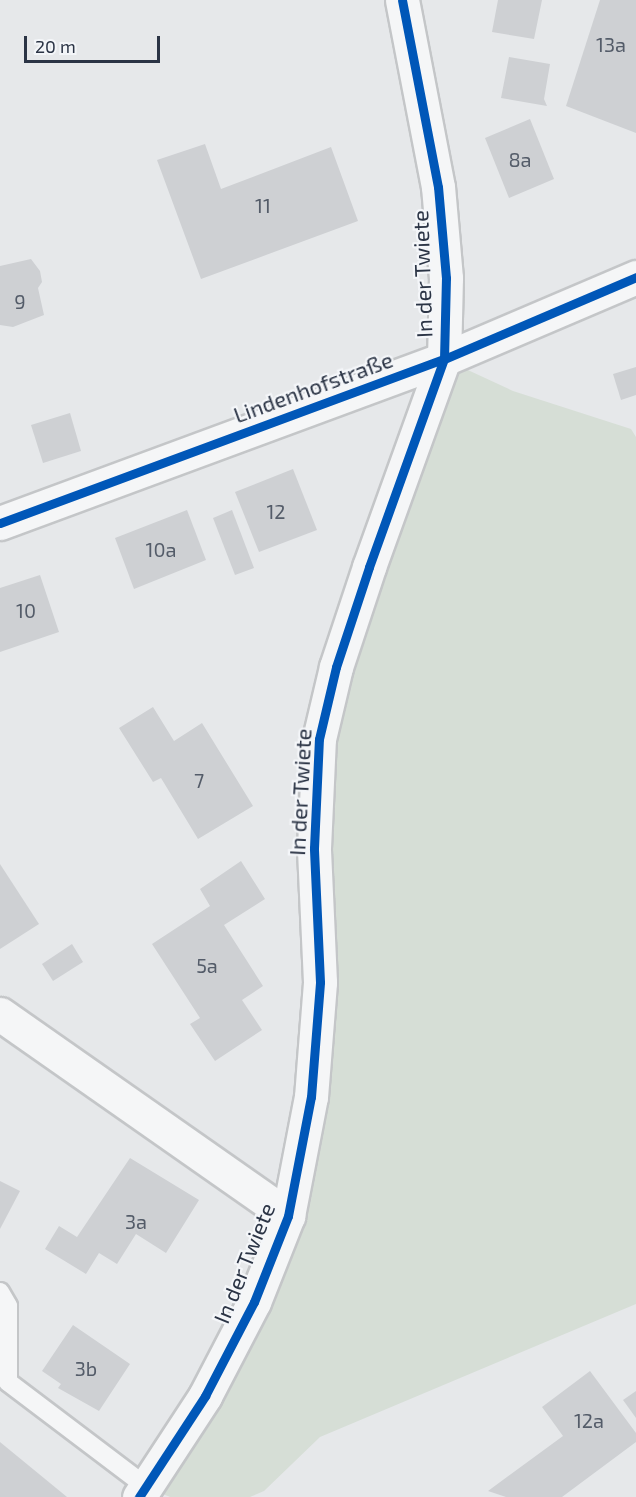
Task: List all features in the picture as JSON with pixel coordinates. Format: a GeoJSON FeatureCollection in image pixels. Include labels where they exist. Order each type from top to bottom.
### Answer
{"type":"FeatureCollection","features":[{"type":"Feature","properties":{"kind":"street","name":"In der Twiete"},"geometry":{"type":"LineString","coordinates":[[143,1492],[205,1396],[249,1313],[288,1216],[311,1097],[320,982],[314,848],[319,739],[336,667],[369,567],[444,359],[446,278],[438,187],[402,0]]}},
{"type":"Feature","properties":{"kind":"street","name":"Lindenhofstraße"},"geometry":{"type":"LineString","coordinates":[[0,523],[444,359],[636,277]]}},
{"type":"Feature","properties":{"kind":"street","name":"In der Twiete"},"geometry":{"type":"LineString","coordinates":[[0,1014],[288,1216]]}},
{"type":"Feature","properties":{"kind":"lane"},"geometry":{"type":"LineString","coordinates":[[0,1292],[8,1305],[8,1382],[143,1492]]}},
{"type":"Feature","properties":{"kind":"shaded area"},"geometry":{"type":"Polygon","coordinates":[[[444,359],[513,391],[631,429],[636,437],[636,1304],[320,1437],[264,1491],[250,1497],[170,1497],[147,1487],[254,1302],[311,1097],[319,739],[444,359]]]}},
{"type":"Feature","properties":{"kind":"building"},"geometry":{"type":"Polygon","coordinates":[[[498,0],[542,0],[534,39],[492,32],[498,0]]]}},
{"type":"Feature","properties":{"kind":"building"},"geometry":{"type":"Polygon","coordinates":[[[600,0],[636,0],[636,133],[566,106],[600,0]]]}},
{"type":"Feature","properties":{"kind":"building"},"geometry":{"type":"Polygon","coordinates":[[[509,57],[550,64],[544,99],[547,106],[501,98],[509,57]]]}},
{"type":"Feature","properties":{"kind":"building"},"geometry":{"type":"Polygon","coordinates":[[[530,119],[554,179],[509,198],[485,138],[530,119]]]}},
{"type":"Feature","properties":{"kind":"building"},"geometry":{"type":"Polygon","coordinates":[[[205,144],[221,189],[331,147],[358,221],[201,279],[157,160],[205,144]]]}},
{"type":"Feature","properties":{"kind":"building"},"geometry":{"type":"Polygon","coordinates":[[[31,259],[40,271],[42,282],[38,288],[44,315],[13,327],[0,325],[0,266],[31,259]]]}},
{"type":"Feature","properties":{"kind":"building"},"geometry":{"type":"Polygon","coordinates":[[[636,367],[636,395],[621,400],[613,374],[636,367]]]}},
{"type":"Feature","properties":{"kind":"building"},"geometry":{"type":"Polygon","coordinates":[[[70,413],[81,451],[43,463],[31,425],[70,413]]]}},
{"type":"Feature","properties":{"kind":"building"},"geometry":{"type":"Polygon","coordinates":[[[293,469],[317,530],[259,552],[235,492],[293,469]]]}},
{"type":"Feature","properties":{"kind":"building"},"geometry":{"type":"Polygon","coordinates":[[[187,510],[206,560],[134,589],[115,538],[187,510]]]}},
{"type":"Feature","properties":{"kind":"building"},"geometry":{"type":"Polygon","coordinates":[[[232,510],[254,568],[235,575],[213,518],[232,510]]]}},
{"type":"Feature","properties":{"kind":"building"},"geometry":{"type":"Polygon","coordinates":[[[40,575],[59,632],[0,652],[0,588],[40,575]]]}},
{"type":"Feature","properties":{"kind":"building"},"geometry":{"type":"Polygon","coordinates":[[[153,707],[174,741],[202,723],[253,806],[198,839],[161,778],[153,782],[119,728],[153,707]]]}},
{"type":"Feature","properties":{"kind":"building"},"geometry":{"type":"Polygon","coordinates":[[[241,861],[265,899],[224,925],[263,986],[242,1000],[262,1030],[215,1061],[190,1024],[200,1018],[152,944],[210,906],[200,889],[241,861]]]}},
{"type":"Feature","properties":{"kind":"building"},"geometry":{"type":"Polygon","coordinates":[[[0,864],[39,924],[0,949],[0,864]]]}},
{"type":"Feature","properties":{"kind":"building"},"geometry":{"type":"Polygon","coordinates":[[[72,944],[83,962],[53,981],[42,964],[72,944]]]}},
{"type":"Feature","properties":{"kind":"building"},"geometry":{"type":"Polygon","coordinates":[[[130,1158],[199,1200],[166,1253],[136,1234],[117,1264],[99,1253],[86,1274],[45,1249],[59,1226],[77,1237],[130,1158]]]}},
{"type":"Feature","properties":{"kind":"building"},"geometry":{"type":"Polygon","coordinates":[[[0,1181],[20,1191],[0,1229],[0,1181]]]}},
{"type":"Feature","properties":{"kind":"building"},"geometry":{"type":"Polygon","coordinates":[[[73,1325],[130,1364],[99,1411],[58,1388],[61,1384],[42,1371],[73,1325]]]}},
{"type":"Feature","properties":{"kind":"building"},"geometry":{"type":"Polygon","coordinates":[[[590,1371],[636,1433],[636,1442],[562,1497],[506,1497],[488,1491],[563,1436],[542,1407],[590,1371]]]}},
{"type":"Feature","properties":{"kind":"building"},"geometry":{"type":"Polygon","coordinates":[[[636,1391],[636,1418],[623,1400],[636,1391]]]}},
{"type":"Feature","properties":{"kind":"building"},"geometry":{"type":"Polygon","coordinates":[[[0,1442],[67,1497],[0,1497],[0,1442]]]}},
{"type":"Feature","properties":{"kind":"cycle path"},"geometry":{"type":"LineString","coordinates":[[139,1497],[205,1396],[254,1302],[288,1216],[311,1097],[320,982],[314,848],[319,739],[336,667],[369,567],[444,359],[446,278],[438,187],[402,0]]}},
{"type":"Feature","properties":{"kind":"cycle path"},"geometry":{"type":"LineString","coordinates":[[0,523],[444,359],[636,277]]}}]}
